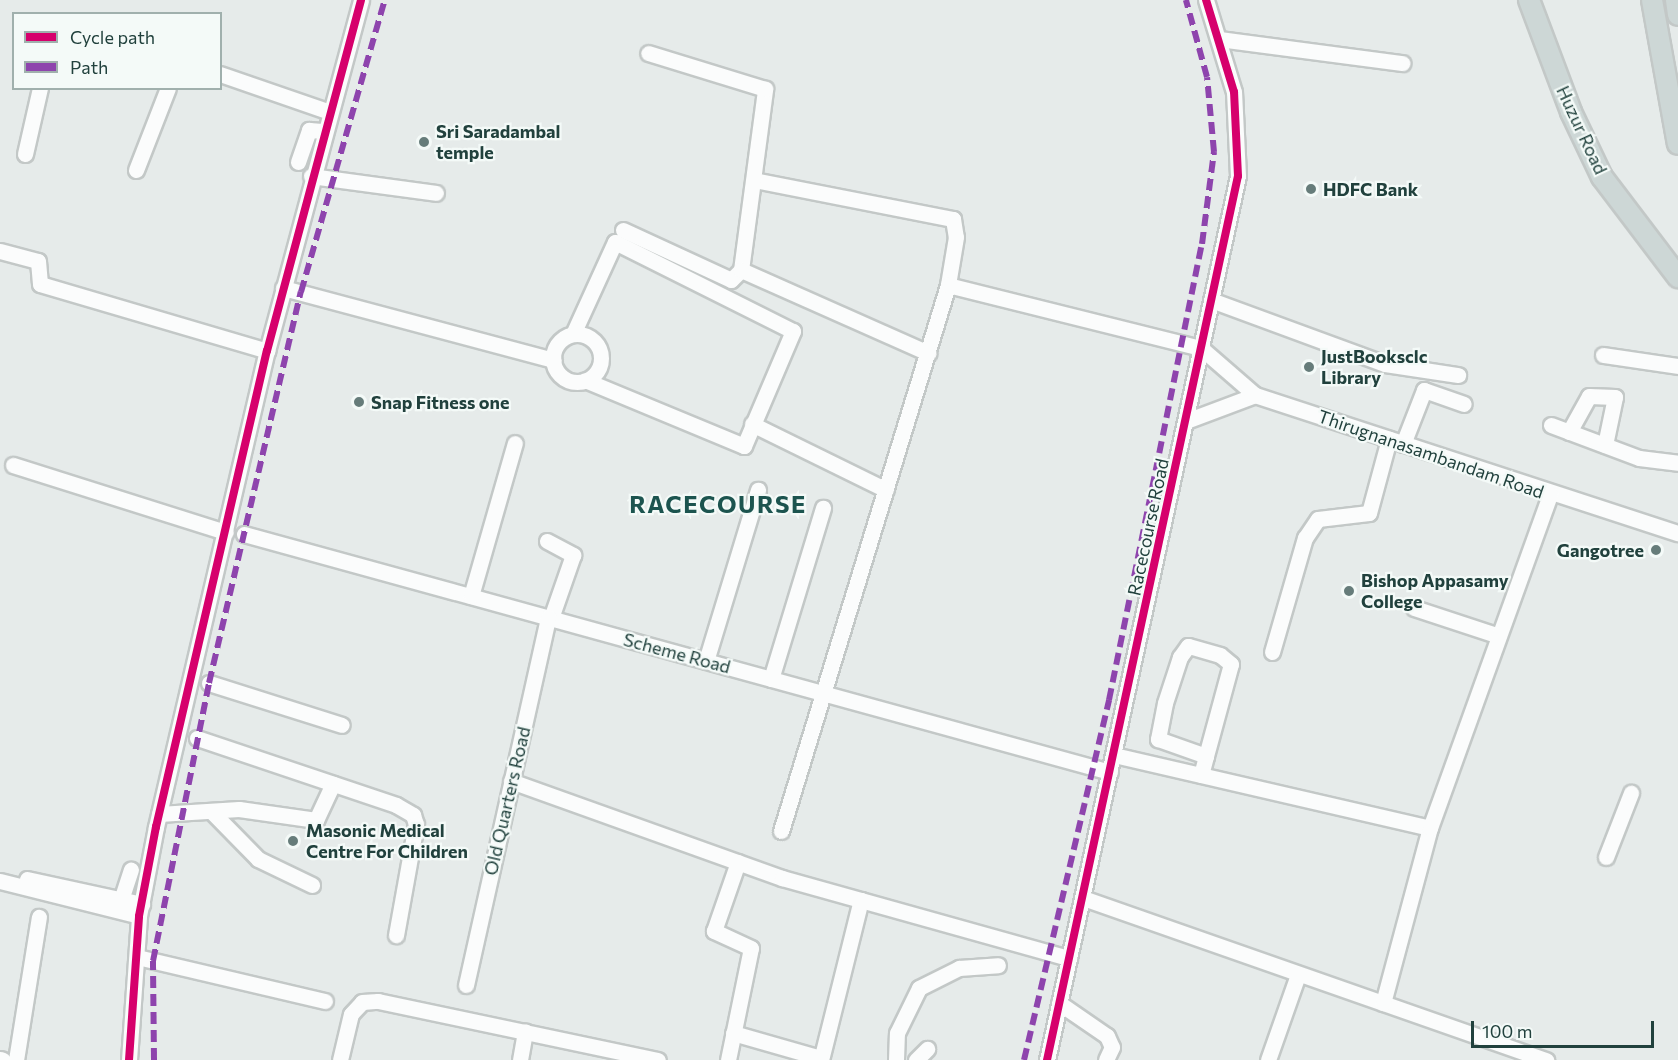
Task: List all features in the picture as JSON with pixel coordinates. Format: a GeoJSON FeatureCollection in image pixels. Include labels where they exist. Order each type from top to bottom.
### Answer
{"type":"FeatureCollection","features":[{"type":"Feature","properties":{"kind":"main road","name":"Huzur Road"},"geometry":{"type":"LineString","coordinates":[[1529,0],[1571,112],[1602,177],[1678,277]]}},
{"type":"Feature","properties":{"kind":"main road"},"geometry":{"type":"LineString","coordinates":[[1652,0],[1678,144]]}},
{"type":"Feature","properties":{"kind":"main road"},"geometry":{"type":"LineString","coordinates":[[1676,0],[1678,15]]}},
{"type":"Feature","properties":{"kind":"main road"},"geometry":{"type":"LineString","coordinates":[[1653,242],[1678,248]]}},
{"type":"Feature","properties":{"kind":"street"},"geometry":{"type":"LineString","coordinates":[[129,1060],[140,910],[159,814],[267,351],[311,176],[361,0]]}},
{"type":"Feature","properties":{"kind":"street","name":"Racecourse Road"},"geometry":{"type":"LineString","coordinates":[[1047,1060],[1238,176],[1234,92],[1206,0]]}},
{"type":"Feature","properties":{"kind":"street"},"geometry":{"type":"LineString","coordinates":[[1219,39],[1402,63]]}},
{"type":"Feature","properties":{"kind":"street"},"geometry":{"type":"LineString","coordinates":[[623,230],[731,280],[741,270],[765,89],[648,53]]}},
{"type":"Feature","properties":{"kind":"street"},"geometry":{"type":"LineString","coordinates":[[222,75],[330,112]]}},
{"type":"Feature","properties":{"kind":"street"},"geometry":{"type":"LineString","coordinates":[[25,154],[40,90]]}},
{"type":"Feature","properties":{"kind":"street"},"geometry":{"type":"LineString","coordinates":[[136,170],[167,90]]}},
{"type":"Feature","properties":{"kind":"street"},"geometry":{"type":"LineString","coordinates":[[298,162],[309,130],[325,131]]}},
{"type":"Feature","properties":{"kind":"street"},"geometry":{"type":"LineString","coordinates":[[311,176],[436,193]]}},
{"type":"Feature","properties":{"kind":"street"},"geometry":{"type":"LineString","coordinates":[[754,180],[952,219],[956,237],[948,285],[928,353],[781,831]]}},
{"type":"Feature","properties":{"kind":"street"},"geometry":{"type":"LineString","coordinates":[[615,242],[793,331],[744,446],[585,380],[564,378],[554,360],[558,344],[573,334],[615,242]]}},
{"type":"Feature","properties":{"kind":"street"},"geometry":{"type":"LineString","coordinates":[[0,251],[38,261],[40,284],[267,351]]}},
{"type":"Feature","properties":{"kind":"street"},"geometry":{"type":"LineString","coordinates":[[741,270],[928,353]]}},
{"type":"Feature","properties":{"kind":"street"},"geometry":{"type":"LineString","coordinates":[[948,285],[1201,348],[1256,395],[1186,421]]}},
{"type":"Feature","properties":{"kind":"street"},"geometry":{"type":"LineString","coordinates":[[283,288],[554,360]]}},
{"type":"Feature","properties":{"kind":"street"},"geometry":{"type":"LineString","coordinates":[[1211,300],[1385,363],[1458,375]]}},
{"type":"Feature","properties":{"kind":"street"},"geometry":{"type":"LineString","coordinates":[[573,334],[593,340],[600,354],[597,370],[585,380]]}},
{"type":"Feature","properties":{"kind":"street"},"geometry":{"type":"LineString","coordinates":[[1603,355],[1678,366]]}},
{"type":"Feature","properties":{"kind":"street"},"geometry":{"type":"LineString","coordinates":[[1272,652],[1305,538],[1318,519],[1369,513],[1396,442],[1424,390],[1464,404]]}},
{"type":"Feature","properties":{"kind":"street","name":"Thirugnanasambandam Road"},"geometry":{"type":"LineString","coordinates":[[1256,395],[1550,494],[1678,533]]}},
{"type":"Feature","properties":{"kind":"street"},"geometry":{"type":"LineString","coordinates":[[1569,432],[1589,396],[1615,397],[1605,445]]}},
{"type":"Feature","properties":{"kind":"street"},"geometry":{"type":"LineString","coordinates":[[752,424],[886,490]]}},
{"type":"Feature","properties":{"kind":"street"},"geometry":{"type":"LineString","coordinates":[[1551,425],[1639,458],[1678,463]]}},
{"type":"Feature","properties":{"kind":"street"},"geometry":{"type":"LineString","coordinates":[[471,596],[515,443]]}},
{"type":"Feature","properties":{"kind":"street"},"geometry":{"type":"LineString","coordinates":[[13,465],[226,532]]}},
{"type":"Feature","properties":{"kind":"street"},"geometry":{"type":"LineString","coordinates":[[706,660],[758,490]]}},
{"type":"Feature","properties":{"kind":"street"},"geometry":{"type":"LineString","coordinates":[[1383,1003],[1430,828],[1550,494]]}},
{"type":"Feature","properties":{"kind":"street"},"geometry":{"type":"LineString","coordinates":[[771,679],[823,508]]}},
{"type":"Feature","properties":{"kind":"street","name":"Scheme Road"},"geometry":{"type":"LineString","coordinates":[[244,534],[1110,772]]}},
{"type":"Feature","properties":{"kind":"street","name":"Old Quarters Road"},"geometry":{"type":"LineString","coordinates":[[466,985],[550,618],[573,552],[547,541]]}},
{"type":"Feature","properties":{"kind":"street"},"geometry":{"type":"LineString","coordinates":[[1414,608],[1499,636]]}},
{"type":"Feature","properties":{"kind":"street"},"geometry":{"type":"LineString","coordinates":[[1201,775],[1232,664],[1220,655],[1188,646],[1180,657],[1165,703],[1158,739],[1206,756]]}},
{"type":"Feature","properties":{"kind":"street"},"geometry":{"type":"LineString","coordinates":[[208,683],[342,725]]}},
{"type":"Feature","properties":{"kind":"street"},"geometry":{"type":"LineString","coordinates":[[197,738],[406,809],[413,815],[416,824],[396,935]]}},
{"type":"Feature","properties":{"kind":"street"},"geometry":{"type":"LineString","coordinates":[[1114,755],[1430,828]]}},
{"type":"Feature","properties":{"kind":"street"},"geometry":{"type":"LineString","coordinates":[[511,781],[738,862],[861,900],[1069,958]]}},
{"type":"Feature","properties":{"kind":"street"},"geometry":{"type":"LineString","coordinates":[[159,814],[239,809],[316,820],[333,784]]}},
{"type":"Feature","properties":{"kind":"street"},"geometry":{"type":"LineString","coordinates":[[1606,857],[1631,793]]}},
{"type":"Feature","properties":{"kind":"street"},"geometry":{"type":"LineString","coordinates":[[211,811],[258,859],[312,885]]}},
{"type":"Feature","properties":{"kind":"street"},"geometry":{"type":"LineString","coordinates":[[728,1060],[752,948],[714,931],[738,862]]}},
{"type":"Feature","properties":{"kind":"street"},"geometry":{"type":"LineString","coordinates":[[121,900],[131,870]]}},
{"type":"Feature","properties":{"kind":"street"},"geometry":{"type":"LineString","coordinates":[[27,879],[121,900],[140,910]]}},
{"type":"Feature","properties":{"kind":"street"},"geometry":{"type":"LineString","coordinates":[[0,881],[140,910]]}},
{"type":"Feature","properties":{"kind":"street"},"geometry":{"type":"LineString","coordinates":[[1083,898],[1546,1060]]}},
{"type":"Feature","properties":{"kind":"street"},"geometry":{"type":"LineString","coordinates":[[733,1033],[821,1059],[861,900]]}},
{"type":"Feature","properties":{"kind":"street"},"geometry":{"type":"LineString","coordinates":[[16,1060],[39,917]]}},
{"type":"Feature","properties":{"kind":"street"},"geometry":{"type":"LineString","coordinates":[[137,957],[325,1001]]}},
{"type":"Feature","properties":{"kind":"street"},"geometry":{"type":"LineString","coordinates":[[896,1060],[897,1033],[919,988],[959,968],[998,964]]}},
{"type":"Feature","properties":{"kind":"street"},"geometry":{"type":"LineString","coordinates":[[1268,1060],[1298,975]]}},
{"type":"Feature","properties":{"kind":"street"},"geometry":{"type":"LineString","coordinates":[[341,1060],[351,1014],[362,1002],[378,1002],[658,1060]]}},
{"type":"Feature","properties":{"kind":"street"},"geometry":{"type":"LineString","coordinates":[[1059,1003],[1107,1036],[1112,1047],[1107,1060]]}},
{"type":"Feature","properties":{"kind":"street"},"geometry":{"type":"LineString","coordinates":[[520,1060],[525,1031]]}},
{"type":"Feature","properties":{"kind":"marked path"},"geometry":{"type":"LineString","coordinates":[[154,1060],[153,961],[209,683],[301,292],[385,0]]}},
{"type":"Feature","properties":{"kind":"marked path"},"geometry":{"type":"LineString","coordinates":[[1024,1060],[1109,700],[1202,244],[1214,152],[1207,77],[1186,0]]}},
{"type":"Feature","properties":{"kind":"cycle path"},"geometry":{"type":"LineString","coordinates":[[129,1060],[139,916],[156,827],[267,351],[361,0]]}},
{"type":"Feature","properties":{"kind":"cycle path"},"geometry":{"type":"LineString","coordinates":[[1047,1060],[1238,176],[1234,92],[1206,0]]}},
{"type":"Feature","properties":{"kind":"place","name":"Sri Saradambal temple"},"geometry":{"type":"Point","coordinates":[424,142]}},
{"type":"Feature","properties":{"kind":"place","name":"HDFC Bank"},"geometry":{"type":"Point","coordinates":[1311,189]}},
{"type":"Feature","properties":{"kind":"place","name":"JustBooksclc Library"},"geometry":{"type":"Point","coordinates":[1309,367]}},
{"type":"Feature","properties":{"kind":"place","name":"Snap Fitness one"},"geometry":{"type":"Point","coordinates":[359,402]}},
{"type":"Feature","properties":{"kind":"place","name":"Gangotree"},"geometry":{"type":"Point","coordinates":[1656,550]}},
{"type":"Feature","properties":{"kind":"place","name":"Bishop Appasamy College"},"geometry":{"type":"Point","coordinates":[1349,591]}},
{"type":"Feature","properties":{"kind":"place","name":"Masonic Medical Centre For Children"},"geometry":{"type":"Point","coordinates":[293,841]}},
{"type":"Feature","properties":{"kind":"district","name":"RACECOURSE"},"geometry":{"type":"Point","coordinates":[718,504]}}]}
